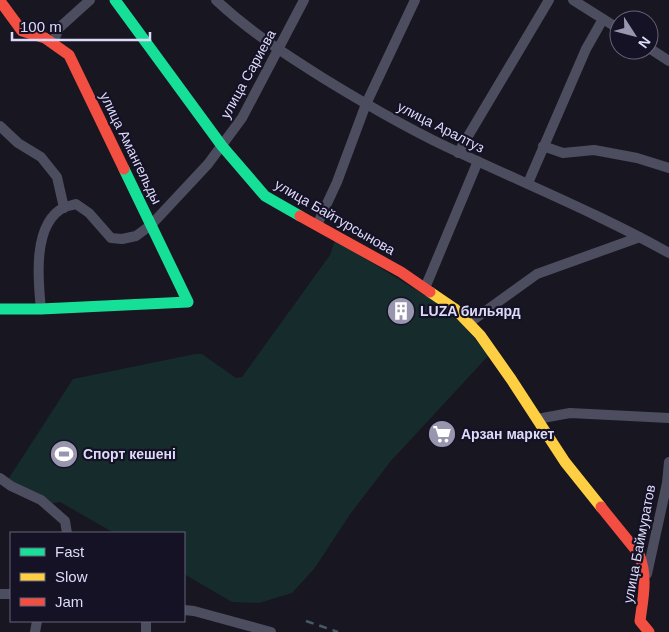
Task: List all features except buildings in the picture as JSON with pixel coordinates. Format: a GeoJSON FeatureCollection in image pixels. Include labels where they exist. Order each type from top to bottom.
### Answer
{"type":"FeatureCollection","features":[{"type":"Feature","properties":{"kind":"street"},"geometry":{"type":"LineString","coordinates":[[52,43],[59,28],[90,0]]}},
{"type":"Feature","properties":{"kind":"street","name":"улица Байтурсынова"},"geometry":{"type":"LineString","coordinates":[[115,0],[222,146],[265,196],[401,272],[455,309],[469,323],[485,342],[571,469],[639,554],[644,564],[646,578]]}},
{"type":"Feature","properties":{"kind":"street","name":"улица Аралтуз"},"geometry":{"type":"LineString","coordinates":[[216,0],[236,19],[278,50],[366,104],[458,152],[640,236],[669,253]]}},
{"type":"Feature","properties":{"kind":"street","name":"улица Сариева"},"geometry":{"type":"LineString","coordinates":[[64,208],[76,204],[89,213],[111,238],[122,239],[136,236],[151,225],[208,164],[242,118],[304,0]]}},
{"type":"Feature","properties":{"kind":"street"},"geometry":{"type":"LineString","coordinates":[[317,225],[337,182],[366,104],[415,0]]}},
{"type":"Feature","properties":{"kind":"street"},"geometry":{"type":"LineString","coordinates":[[458,152],[549,0]]}},
{"type":"Feature","properties":{"kind":"street"},"geometry":{"type":"LineString","coordinates":[[573,0],[609,23]]}},
{"type":"Feature","properties":{"kind":"street","name":"улица Амангельды"},"geometry":{"type":"LineString","coordinates":[[0,1],[22,31],[45,38],[70,55],[188,302],[41,309]]}},
{"type":"Feature","properties":{"kind":"street"},"geometry":{"type":"LineString","coordinates":[[528,183],[586,50],[603,19]]}},
{"type":"Feature","properties":{"kind":"street"},"geometry":{"type":"LineString","coordinates":[[0,126],[18,143],[41,157],[57,177],[64,208],[50,219],[42,240],[37,272],[41,309],[0,309]]}},
{"type":"Feature","properties":{"kind":"street"},"geometry":{"type":"LineString","coordinates":[[543,146],[562,153],[594,150],[637,158],[669,168]]}},
{"type":"Feature","properties":{"kind":"street"},"geometry":{"type":"LineString","coordinates":[[425,288],[478,161]]}},
{"type":"Feature","properties":{"kind":"street"},"geometry":{"type":"LineString","coordinates":[[469,323],[537,274],[640,236]]}},
{"type":"Feature","properties":{"kind":"street"},"geometry":{"type":"LineString","coordinates":[[537,419],[570,413],[669,418]]}},
{"type":"Feature","properties":{"kind":"street","name":"улица Баймуратов"},"geometry":{"type":"LineString","coordinates":[[639,627],[646,578],[667,483],[669,462]]}},
{"type":"Feature","properties":{"kind":"street"},"geometry":{"type":"LineString","coordinates":[[0,478],[11,486],[41,500],[65,521],[67,532]]}},
{"type":"Feature","properties":{"kind":"street"},"geometry":{"type":"LineString","coordinates":[[185,610],[271,632]]}},
{"type":"Feature","properties":{"kind":"street"},"geometry":{"type":"LineString","coordinates":[[639,627],[650,632]]}},
{"type":"Feature","properties":{"kind":"green space"},"geometry":{"type":"Polygon","coordinates":[[[335,240],[436,302],[462,324],[489,355],[390,462],[351,513],[314,569],[292,593],[259,603],[232,602],[185,575],[185,532],[112,532],[60,502],[48,504],[10,482],[9,478],[73,379],[195,354],[202,354],[236,378],[242,377],[330,255],[335,240]]]}},
{"type":"Feature","properties":{"kind":"railway"},"geometry":{"type":"LineString","coordinates":[[306,621],[338,632]]}},
{"type":"Feature","properties":{"kind":"traffic: fast"},"geometry":{"type":"LineString","coordinates":[[115,0],[222,146],[265,196],[300,216]]}},
{"type":"Feature","properties":{"kind":"traffic: fast"},"geometry":{"type":"LineString","coordinates":[[0,309],[41,309],[188,302],[124,169]]}},
{"type":"Feature","properties":{"kind":"traffic: slow"},"geometry":{"type":"LineString","coordinates":[[430,292],[455,309],[480,335],[565,462],[601,507]]}},
{"type":"Feature","properties":{"kind":"traffic: jam"},"geometry":{"type":"LineString","coordinates":[[0,1],[22,31],[45,38],[69,55],[124,169]]}},
{"type":"Feature","properties":{"kind":"traffic: jam"},"geometry":{"type":"LineString","coordinates":[[300,216],[401,272],[430,292]]}},
{"type":"Feature","properties":{"kind":"traffic: jam"},"geometry":{"type":"LineString","coordinates":[[601,507],[639,554],[644,579],[640,621],[649,632]]}},
{"type":"Feature","properties":{"kind":"place","name":"LUZA бильярд"},"geometry":{"type":"Point","coordinates":[401,311]}},
{"type":"Feature","properties":{"kind":"place","name":"Арзан маркет"},"geometry":{"type":"Point","coordinates":[442,434]}},
{"type":"Feature","properties":{"kind":"place","name":"Спорт кешені"},"geometry":{"type":"Point","coordinates":[64,454]}}]}
